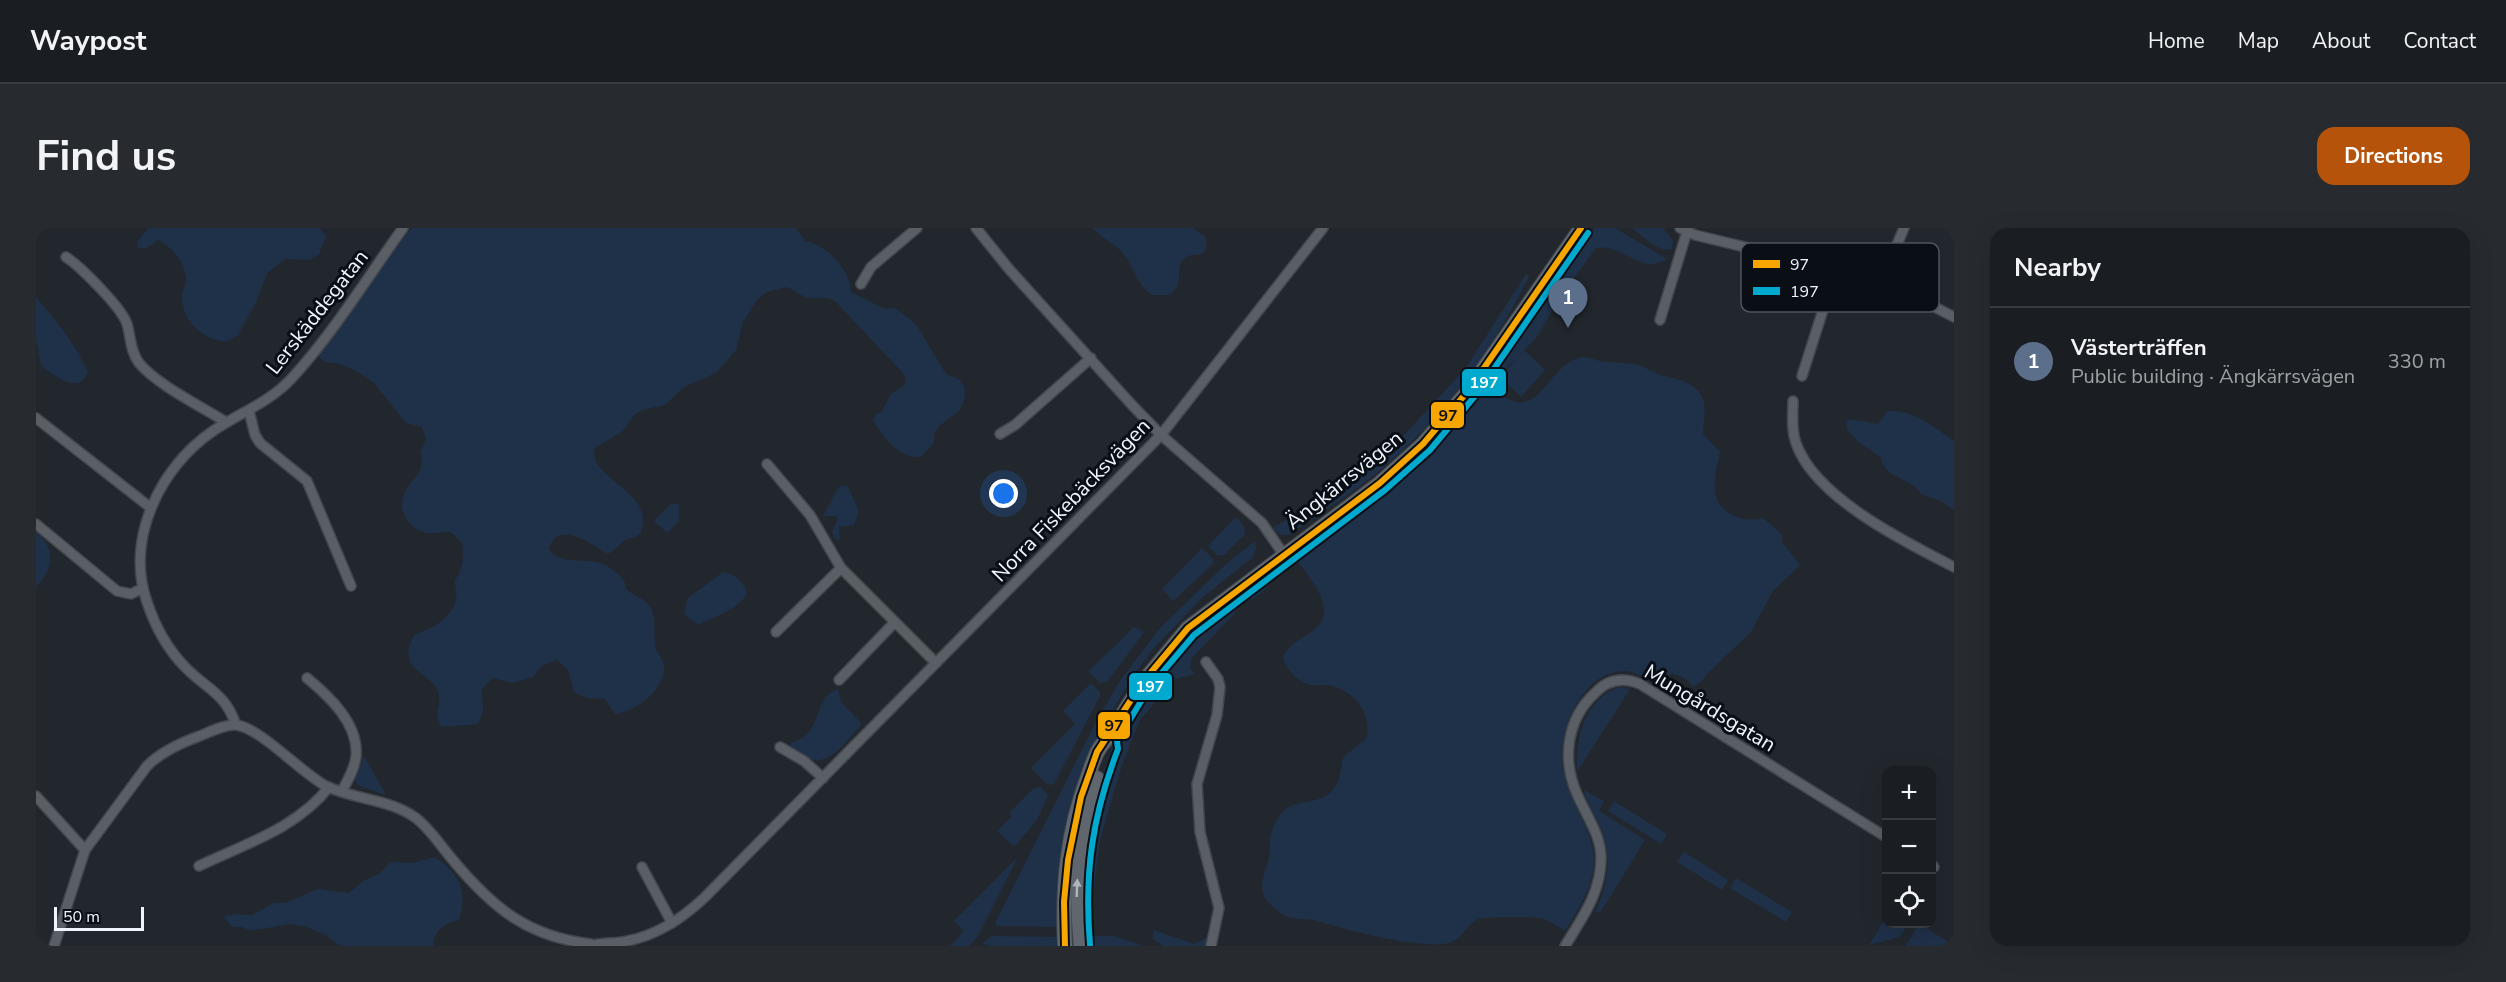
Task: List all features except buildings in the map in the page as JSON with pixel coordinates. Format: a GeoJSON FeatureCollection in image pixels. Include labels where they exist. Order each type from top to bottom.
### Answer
{"type":"FeatureCollection","features":[{"type":"Feature","properties":{"kind":"street","name":"Lerskäddegatan"},"geometry":{"type":"LineString","coordinates":[[236,725],[227,703],[175,656],[150,613],[143,588],[143,544],[151,508],[177,463],[205,437],[275,394],[293,377],[332,328],[403,228]]}},
{"type":"Feature","properties":{"kind":"street"},"geometry":{"type":"LineString","coordinates":[[861,284],[872,267],[917,228]]}},
{"type":"Feature","properties":{"kind":"street"},"geometry":{"type":"LineString","coordinates":[[976,228],[1009,269],[1161,435],[1262,523],[1284,555]]}},
{"type":"Feature","properties":{"kind":"street","name":"Ängkärrsvägen"},"geometry":{"type":"LineString","coordinates":[[1065,946],[1063,908],[1065,873],[1073,822],[1100,746],[1107,739],[1142,683],[1188,628],[1380,483],[1423,444],[1468,391],[1581,228]]}},
{"type":"Feature","properties":{"kind":"street"},"geometry":{"type":"LineString","coordinates":[[1898,243],[1904,228]]}},
{"type":"Feature","properties":{"kind":"street","name":"Norra Fiskebäcksvägen"},"geometry":{"type":"LineString","coordinates":[[236,725],[254,732],[329,787],[394,806],[418,820],[486,897],[514,920],[550,937],[591,945],[641,938],[672,923],[705,897],[1161,435],[1320,229]]}},
{"type":"Feature","properties":{"kind":"street"},"geometry":{"type":"LineString","coordinates":[[1660,320],[1684,229],[1741,244]]}},
{"type":"Feature","properties":{"kind":"street"},"geometry":{"type":"LineString","coordinates":[[66,257],[87,273],[120,311],[126,322],[133,353],[142,367],[226,422]]}},
{"type":"Feature","properties":{"kind":"street"},"geometry":{"type":"LineString","coordinates":[[1939,309],[1954,317]]}},
{"type":"Feature","properties":{"kind":"street"},"geometry":{"type":"LineString","coordinates":[[1802,376],[1822,312]]}},
{"type":"Feature","properties":{"kind":"street"},"geometry":{"type":"LineString","coordinates":[[1000,434],[1015,425],[1091,358]]}},
{"type":"Feature","properties":{"kind":"street"},"geometry":{"type":"LineString","coordinates":[[1793,401],[1793,433],[1805,461],[1814,474],[1881,528],[1954,567]]}},
{"type":"Feature","properties":{"kind":"street"},"geometry":{"type":"LineString","coordinates":[[249,411],[255,435],[260,443],[307,481],[351,586]]}},
{"type":"Feature","properties":{"kind":"street"},"geometry":{"type":"LineString","coordinates":[[36,418],[151,508]]}},
{"type":"Feature","properties":{"kind":"street"},"geometry":{"type":"LineString","coordinates":[[767,464],[810,515],[841,568],[936,663]]}},
{"type":"Feature","properties":{"kind":"street"},"geometry":{"type":"LineString","coordinates":[[36,525],[117,591],[131,594],[143,588]]}},
{"type":"Feature","properties":{"kind":"street"},"geometry":{"type":"LineString","coordinates":[[776,632],[841,568]]}},
{"type":"Feature","properties":{"kind":"street"},"geometry":{"type":"LineString","coordinates":[[839,680],[895,622]]}},
{"type":"Feature","properties":{"kind":"street"},"geometry":{"type":"LineString","coordinates":[[1206,662],[1218,679],[1220,687],[1217,715],[1197,784],[1200,832],[1219,908],[1211,946]]}},
{"type":"Feature","properties":{"kind":"street"},"geometry":{"type":"LineString","coordinates":[[307,678],[336,705],[356,741],[355,764],[342,791]]}},
{"type":"Feature","properties":{"kind":"street","name":"Mungårdsgatan"},"geometry":{"type":"LineString","coordinates":[[1565,946],[1598,889],[1601,856],[1596,832],[1570,774],[1568,759],[1570,736],[1578,714],[1585,703],[1603,685],[1612,681],[1630,680],[1640,684],[1882,834]]}},
{"type":"Feature","properties":{"kind":"street"},"geometry":{"type":"LineString","coordinates":[[54,946],[84,850],[156,757],[193,739],[236,725]]}},
{"type":"Feature","properties":{"kind":"street","name":"Ängkärrsvägen"},"geometry":{"type":"LineString","coordinates":[[1081,946],[1077,908],[1080,849],[1089,802],[1108,747],[1107,739]]}},
{"type":"Feature","properties":{"kind":"street"},"geometry":{"type":"LineString","coordinates":[[780,747],[804,761],[823,778]]}},
{"type":"Feature","properties":{"kind":"street"},"geometry":{"type":"LineString","coordinates":[[200,866],[269,835],[314,806],[329,787]]}},
{"type":"Feature","properties":{"kind":"street"},"geometry":{"type":"LineString","coordinates":[[36,796],[84,850]]}},
{"type":"Feature","properties":{"kind":"street"},"geometry":{"type":"LineString","coordinates":[[642,867],[672,923]]}},
{"type":"Feature","properties":{"kind":"shaded area"},"geometry":{"type":"Polygon","coordinates":[[[149,228],[319,228],[326,236],[319,254],[309,260],[286,259],[268,272],[256,302],[238,335],[226,342],[202,333],[190,321],[183,305],[182,295],[186,281],[184,268],[173,252],[158,240],[145,249],[137,247],[139,239],[149,228]]]}},
{"type":"Feature","properties":{"kind":"shaded area"},"geometry":{"type":"Polygon","coordinates":[[[411,228],[796,228],[805,241],[821,247],[836,259],[850,283],[851,292],[885,309],[895,308],[916,324],[946,374],[959,379],[965,388],[964,401],[959,411],[939,426],[934,434],[934,443],[921,457],[906,455],[887,440],[873,420],[877,413],[881,413],[891,394],[905,385],[905,377],[901,371],[834,300],[807,298],[787,287],[767,292],[757,300],[743,322],[736,350],[716,373],[684,387],[665,405],[645,409],[635,414],[623,431],[595,448],[595,458],[600,467],[636,501],[643,523],[639,534],[625,540],[607,554],[584,540],[566,535],[559,536],[553,541],[549,550],[560,558],[607,566],[622,578],[626,589],[649,605],[654,617],[656,648],[664,666],[663,675],[655,691],[640,704],[615,714],[605,699],[587,698],[574,692],[568,670],[557,660],[542,666],[533,677],[513,683],[493,678],[483,689],[483,711],[478,724],[442,727],[438,719],[439,696],[436,688],[412,664],[409,647],[415,634],[428,630],[440,622],[454,606],[455,580],[462,562],[462,543],[451,532],[427,533],[415,528],[403,513],[404,494],[420,470],[422,459],[420,452],[426,440],[422,427],[406,423],[373,382],[340,364],[325,362],[317,355],[411,228]]]}},
{"type":"Feature","properties":{"kind":"shaded area"},"geometry":{"type":"Polygon","coordinates":[[[1093,228],[1193,228],[1206,237],[1206,246],[1202,253],[1191,255],[1183,260],[1179,268],[1178,285],[1170,295],[1152,295],[1143,287],[1122,252],[1093,228]]]}},
{"type":"Feature","properties":{"kind":"shaded area"},"geometry":{"type":"Polygon","coordinates":[[[1594,228],[1615,228],[1667,259],[1649,264],[1614,250],[1596,248],[1560,297],[1537,337],[1497,378],[1492,388],[1508,399],[1520,402],[1531,400],[1566,364],[1583,357],[1604,362],[1636,365],[1688,383],[1702,397],[1705,410],[1703,434],[1720,452],[1715,486],[1717,499],[1726,511],[1740,518],[1763,518],[1782,534],[1782,542],[1800,565],[1773,591],[1751,632],[1701,682],[1693,687],[1686,679],[1672,673],[1659,688],[1637,674],[1622,671],[1608,674],[1595,682],[1576,704],[1565,733],[1562,762],[1568,789],[1585,824],[1593,848],[1594,861],[1588,889],[1565,931],[1541,918],[1481,918],[1473,922],[1454,941],[1427,944],[1379,937],[1313,920],[1285,916],[1267,901],[1262,888],[1275,823],[1290,807],[1319,799],[1335,787],[1343,757],[1366,739],[1368,730],[1365,714],[1349,694],[1333,686],[1310,685],[1301,681],[1292,674],[1284,661],[1283,656],[1286,651],[1315,629],[1322,621],[1324,613],[1323,603],[1314,584],[1296,559],[1393,487],[1446,437],[1594,228]]]}},
{"type":"Feature","properties":{"kind":"shaded area"},"geometry":{"type":"Polygon","coordinates":[[[1632,228],[1663,228],[1673,241],[1672,249],[1661,249],[1632,228]]]}},
{"type":"Feature","properties":{"kind":"shaded area"},"geometry":{"type":"Polygon","coordinates":[[[1526,274],[1529,277],[1499,331],[1464,382],[1425,429],[1368,479],[1290,535],[1282,535],[1273,530],[1274,527],[1337,491],[1379,459],[1404,435],[1465,369],[1526,274]]]}},
{"type":"Feature","properties":{"kind":"shaded area"},"geometry":{"type":"Polygon","coordinates":[[[36,297],[65,333],[88,372],[79,383],[66,382],[41,366],[36,340],[36,297]]]}},
{"type":"Feature","properties":{"kind":"shaded area"},"geometry":{"type":"Polygon","coordinates":[[[1524,350],[1545,370],[1521,397],[1500,377],[1524,350]]]}},
{"type":"Feature","properties":{"kind":"shaded area"},"geometry":{"type":"Polygon","coordinates":[[[1888,411],[1898,411],[1915,416],[1954,441],[1954,510],[1941,501],[1921,494],[1912,484],[1893,475],[1883,465],[1881,458],[1854,438],[1847,427],[1846,421],[1849,419],[1878,424],[1888,411]]]}},
{"type":"Feature","properties":{"kind":"shaded area"},"geometry":{"type":"Polygon","coordinates":[[[847,485],[859,511],[854,525],[839,527],[840,541],[834,538],[832,532],[838,519],[836,516],[823,516],[839,487],[847,485]]]}},
{"type":"Feature","properties":{"kind":"shaded area"},"geometry":{"type":"Polygon","coordinates":[[[671,504],[679,504],[679,521],[667,533],[654,521],[671,504]]]}},
{"type":"Feature","properties":{"kind":"shaded area"},"geometry":{"type":"Polygon","coordinates":[[[1236,517],[1244,526],[1245,534],[1224,555],[1218,556],[1208,546],[1236,517]]]}},
{"type":"Feature","properties":{"kind":"shaded area"},"geometry":{"type":"Polygon","coordinates":[[[36,532],[47,545],[50,559],[46,573],[36,587],[36,532]]]}},
{"type":"Feature","properties":{"kind":"shaded area"},"geometry":{"type":"Polygon","coordinates":[[[1255,541],[1256,549],[1252,558],[1202,598],[1153,649],[1135,673],[1100,731],[1085,769],[1058,927],[997,926],[995,923],[1097,720],[1121,679],[1161,627],[1227,563],[1255,541]]]}},
{"type":"Feature","properties":{"kind":"shaded area"},"geometry":{"type":"Polygon","coordinates":[[[1202,548],[1213,559],[1213,564],[1173,601],[1162,589],[1202,548]]]}},
{"type":"Feature","properties":{"kind":"shaded area"},"geometry":{"type":"Polygon","coordinates":[[[1285,567],[1261,593],[1241,603],[1234,614],[1192,658],[1190,668],[1195,674],[1175,679],[1140,720],[1123,762],[1099,845],[1091,913],[1080,913],[1082,877],[1094,805],[1104,770],[1134,704],[1155,674],[1192,636],[1285,567]]]}},
{"type":"Feature","properties":{"kind":"shaded area"},"geometry":{"type":"Polygon","coordinates":[[[723,572],[738,579],[747,594],[731,609],[699,625],[684,613],[688,598],[723,572]]]}},
{"type":"Feature","properties":{"kind":"shaded area"},"geometry":{"type":"Polygon","coordinates":[[[1134,627],[1144,632],[1108,681],[1101,683],[1088,672],[1134,627]]]}},
{"type":"Feature","properties":{"kind":"shaded area"},"geometry":{"type":"Polygon","coordinates":[[[1091,683],[1100,692],[1100,696],[1054,784],[1048,785],[1031,768],[1075,724],[1063,711],[1091,683]]]}},
{"type":"Feature","properties":{"kind":"shaded area"},"geometry":{"type":"Polygon","coordinates":[[[1618,687],[1630,689],[1577,772],[1578,747],[1584,722],[1597,702],[1606,693],[1618,687]]]}},
{"type":"Feature","properties":{"kind":"shaded area"},"geometry":{"type":"Polygon","coordinates":[[[838,689],[841,702],[862,724],[836,752],[824,759],[811,759],[791,749],[790,744],[810,731],[823,701],[838,689]]]}},
{"type":"Feature","properties":{"kind":"shaded area"},"geometry":{"type":"Polygon","coordinates":[[[364,756],[386,795],[359,786],[355,781],[364,756]]]}},
{"type":"Feature","properties":{"kind":"shaded area"},"geometry":{"type":"Polygon","coordinates":[[[1041,787],[1048,795],[1037,820],[1014,847],[997,831],[1012,816],[1009,813],[1034,788],[1041,787]]]}},
{"type":"Feature","properties":{"kind":"shaded area"},"geometry":{"type":"Polygon","coordinates":[[[1584,790],[1604,801],[1599,811],[1645,840],[1600,913],[1595,912],[1604,889],[1608,866],[1606,844],[1584,790]]]}},
{"type":"Feature","properties":{"kind":"shaded area"},"geometry":{"type":"Polygon","coordinates":[[[1614,801],[1667,834],[1661,844],[1608,811],[1614,801]]]}},
{"type":"Feature","properties":{"kind":"shaded area"},"geometry":{"type":"Polygon","coordinates":[[[1684,852],[1728,880],[1722,890],[1677,862],[1684,852]]]}},
{"type":"Feature","properties":{"kind":"shaded area"},"geometry":{"type":"Polygon","coordinates":[[[435,857],[444,863],[456,877],[463,900],[459,920],[439,930],[433,942],[435,946],[340,946],[326,935],[307,927],[290,924],[248,930],[233,927],[222,916],[252,915],[274,903],[285,903],[318,889],[349,893],[363,881],[379,874],[390,862],[412,863],[435,857]]]}},
{"type":"Feature","properties":{"kind":"shaded area"},"geometry":{"type":"Polygon","coordinates":[[[1018,857],[978,936],[970,946],[950,946],[964,931],[954,921],[1018,857]]]}},
{"type":"Feature","properties":{"kind":"shaded area"},"geometry":{"type":"Polygon","coordinates":[[[1736,878],[1792,912],[1786,922],[1730,888],[1736,878]]]}},
{"type":"Feature","properties":{"kind":"shaded area"},"geometry":{"type":"Polygon","coordinates":[[[1882,924],[1882,928],[1906,928],[1900,937],[1869,945],[1882,924]]]}},
{"type":"Feature","properties":{"kind":"shaded area"},"geometry":{"type":"Polygon","coordinates":[[[1916,928],[1926,928],[1954,945],[1954,946],[1905,946],[1916,928]]]}},
{"type":"Feature","properties":{"kind":"shaded area"},"geometry":{"type":"Polygon","coordinates":[[[1154,930],[1194,944],[1208,937],[1207,946],[1163,946],[1153,939],[1154,930]]]}},
{"type":"Feature","properties":{"kind":"shaded area"},"geometry":{"type":"Polygon","coordinates":[[[992,936],[1059,937],[1059,946],[982,944],[992,936]]]}},
{"type":"Feature","properties":{"kind":"shaded area"},"geometry":{"type":"Polygon","coordinates":[[[1083,936],[1114,936],[1143,946],[1085,946],[1083,936]]]}},
{"type":"Feature","properties":{"kind":"transit line","name":"97"},"geometry":{"type":"LineString","coordinates":[[1065,946],[1064,902],[1068,860],[1081,797],[1097,752],[1142,683],[1188,628],[1380,483],[1423,444],[1468,391],[1581,228]]}},
{"type":"Feature","properties":{"kind":"transit line","name":"197"},"geometry":{"type":"LineString","coordinates":[[1090,945],[1089,869],[1096,822],[1118,749],[1117,741],[1149,688],[1194,635],[1385,490],[1430,450],[1475,396],[1588,233]]}},
{"type":"Feature","properties":{"kind":"place","name":"Västerträffen"},"geometry":{"type":"Point","coordinates":[1568,328]}}]}
